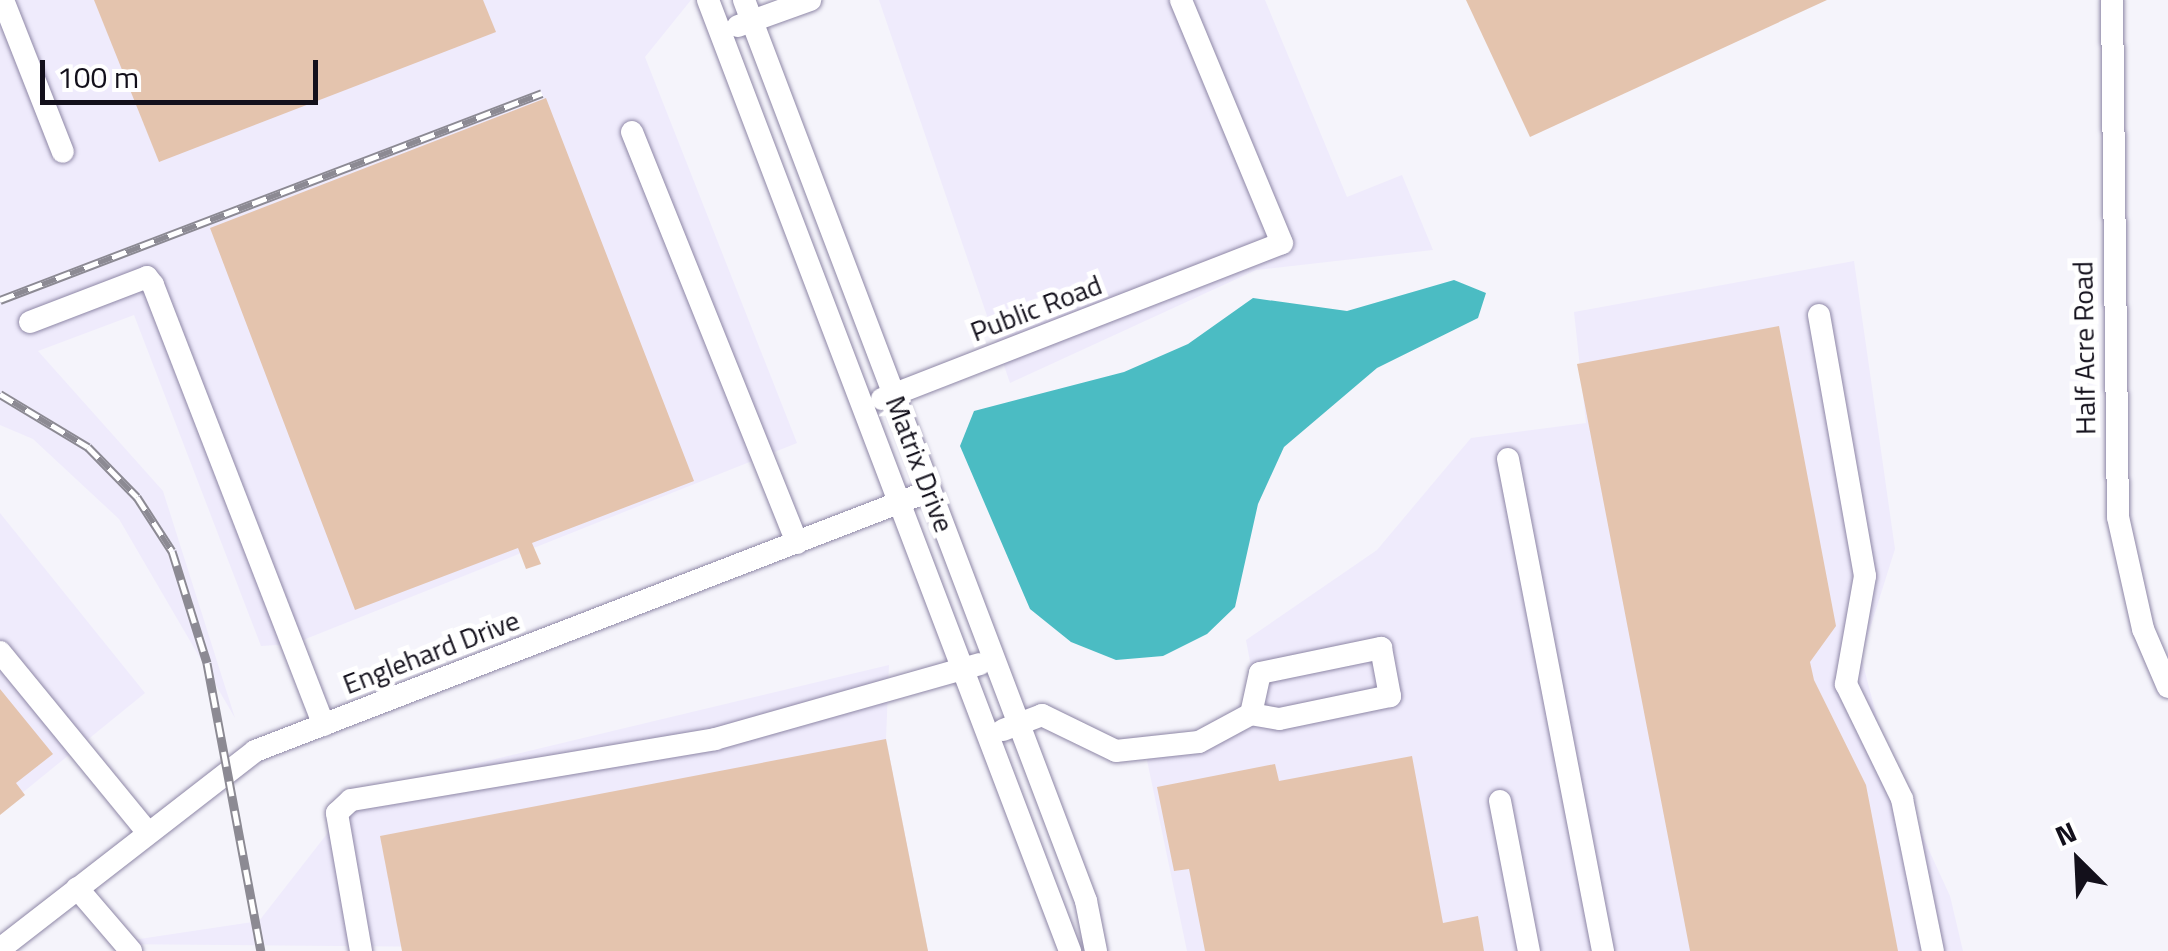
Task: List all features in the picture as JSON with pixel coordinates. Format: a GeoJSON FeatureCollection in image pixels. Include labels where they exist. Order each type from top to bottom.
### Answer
{"type":"FeatureCollection","features":[{"type":"Feature","properties":{"kind":"street"},"geometry":{"type":"LineString","coordinates":[[3,0],[63,152]]}},
{"type":"Feature","properties":{"kind":"street","name":"Matrix Drive"},"geometry":{"type":"LineString","coordinates":[[708,0],[991,734],[1070,951]]}},
{"type":"Feature","properties":{"kind":"street"},"geometry":{"type":"LineString","coordinates":[[721,32],[748,11],[810,0]]}},
{"type":"Feature","properties":{"kind":"street","name":"Public Road"},"geometry":{"type":"LineString","coordinates":[[864,405],[1282,244],[1181,0]]}},
{"type":"Feature","properties":{"kind":"street","name":"Half Acre Road"},"geometry":{"type":"LineString","coordinates":[[2112,0],[2118,517],[2143,629],[2168,687]]}},
{"type":"Feature","properties":{"kind":"street","name":"Matrix Drive"},"geometry":{"type":"LineString","coordinates":[[748,11],[896,394],[1096,951]]}},
{"type":"Feature","properties":{"kind":"street"},"geometry":{"type":"LineString","coordinates":[[632,132],[797,544]]}},
{"type":"Feature","properties":{"kind":"street"},"geometry":{"type":"LineString","coordinates":[[30,322],[147,276],[154,285],[324,725]]}},
{"type":"Feature","properties":{"kind":"street"},"geometry":{"type":"LineString","coordinates":[[1818,316],[1865,576],[1846,684],[1902,800],[1932,951]]}},
{"type":"Feature","properties":{"kind":"street"},"geometry":{"type":"LineString","coordinates":[[1508,459],[1603,951]]}},
{"type":"Feature","properties":{"kind":"street","name":"Englehard Drive"},"geometry":{"type":"LineString","coordinates":[[0,949],[255,751],[928,491]]}},
{"type":"Feature","properties":{"kind":"street"},"geometry":{"type":"LineString","coordinates":[[991,734],[1059,718],[1116,751],[1199,742],[1251,714],[1279,719],[1390,696],[1382,648],[1260,672],[1251,714]]}},
{"type":"Feature","properties":{"kind":"street"},"geometry":{"type":"LineString","coordinates":[[0,652],[148,832]]}},
{"type":"Feature","properties":{"kind":"street"},"geometry":{"type":"LineString","coordinates":[[361,951],[337,814],[351,800],[715,739],[993,659]]}},
{"type":"Feature","properties":{"kind":"street"},"geometry":{"type":"LineString","coordinates":[[1500,801],[1529,951]]}},
{"type":"Feature","properties":{"kind":"street"},"geometry":{"type":"LineString","coordinates":[[77,888],[131,951]]}},
{"type":"Feature","properties":{"kind":"shaded area"},"geometry":{"type":"Polygon","coordinates":[[[0,0],[691,0],[645,57],[797,443],[293,644],[261,646],[134,315],[38,351],[163,491],[235,718],[119,519],[33,439],[0,425],[0,0]]]}},
{"type":"Feature","properties":{"kind":"shaded area"},"geometry":{"type":"Polygon","coordinates":[[[879,0],[1265,0],[1347,197],[1402,175],[1433,250],[1256,270],[1010,383],[879,0]]]}},
{"type":"Feature","properties":{"kind":"shaded area"},"geometry":{"type":"Polygon","coordinates":[[[1854,261],[1895,549],[1861,657],[1889,763],[1950,896],[1963,951],[1187,951],[1144,746],[1261,721],[1246,640],[1377,550],[1471,438],[1586,423],[1574,312],[1854,261]]]}},
{"type":"Feature","properties":{"kind":"shaded area"},"geometry":{"type":"Polygon","coordinates":[[[0,513],[145,693],[0,811],[0,513]]]}},
{"type":"Feature","properties":{"kind":"shaded area"},"geometry":{"type":"Polygon","coordinates":[[[889,665],[886,739],[928,951],[106,944],[259,921],[344,812],[391,784],[889,665]]]}},
{"type":"Feature","properties":{"kind":"water"},"geometry":{"type":"Polygon","coordinates":[[[1454,280],[1486,293],[1478,318],[1377,368],[1284,447],[1258,504],[1235,607],[1207,634],[1163,656],[1116,660],[1071,642],[1030,609],[960,446],[974,411],[1124,372],[1188,344],[1253,298],[1347,311],[1454,280]]]}},
{"type":"Feature","properties":{"kind":"building"},"geometry":{"type":"Polygon","coordinates":[[[94,0],[483,0],[496,32],[159,162],[94,0]]]}},
{"type":"Feature","properties":{"kind":"building"},"geometry":{"type":"Polygon","coordinates":[[[1466,0],[1827,0],[1530,137],[1466,0]]]}},
{"type":"Feature","properties":{"kind":"building"},"geometry":{"type":"Polygon","coordinates":[[[546,98],[694,481],[532,543],[541,564],[526,569],[518,548],[355,610],[210,228],[546,98]]]}},
{"type":"Feature","properties":{"kind":"building"},"geometry":{"type":"Polygon","coordinates":[[[1779,326],[1836,626],[1810,662],[1814,680],[1866,785],[1898,951],[1690,951],[1577,364],[1779,326]]]}},
{"type":"Feature","properties":{"kind":"building"},"geometry":{"type":"Polygon","coordinates":[[[0,689],[53,754],[16,783],[25,795],[0,815],[0,689]]]}},
{"type":"Feature","properties":{"kind":"building"},"geometry":{"type":"Polygon","coordinates":[[[886,739],[928,951],[402,951],[380,836],[886,739]]]}},
{"type":"Feature","properties":{"kind":"building"},"geometry":{"type":"Polygon","coordinates":[[[1412,756],[1443,923],[1478,916],[1484,951],[1205,951],[1189,869],[1174,871],[1157,787],[1275,764],[1279,781],[1412,756]]]}},
{"type":"Feature","properties":{"kind":"railway"},"geometry":{"type":"LineString","coordinates":[[0,300],[542,93]]}},
{"type":"Feature","properties":{"kind":"railway"},"geometry":{"type":"LineString","coordinates":[[0,394],[88,447],[137,497],[172,551],[207,663],[261,951]]}}]}
